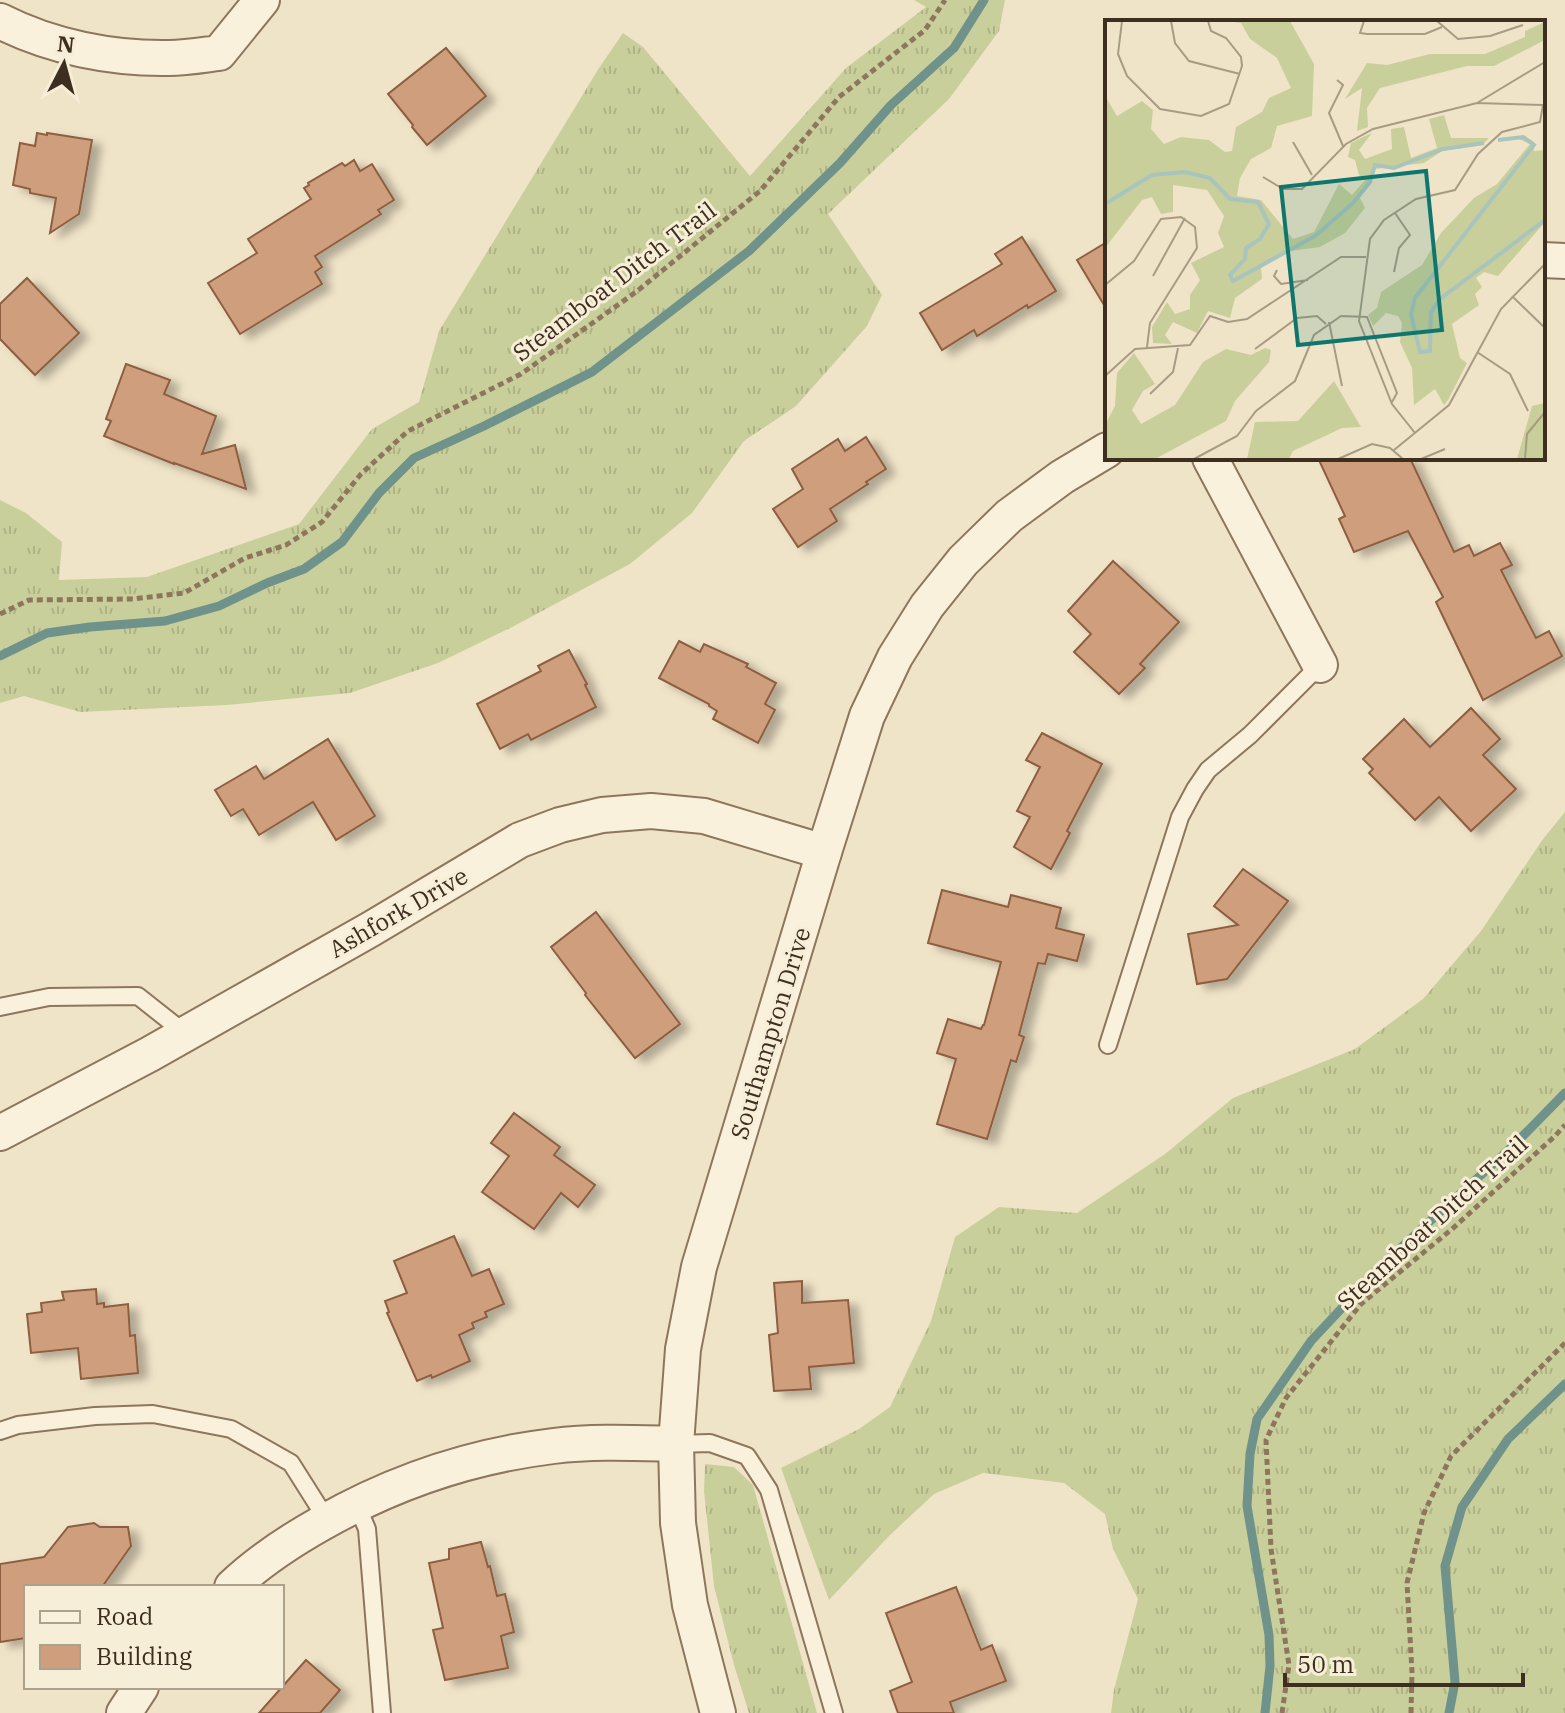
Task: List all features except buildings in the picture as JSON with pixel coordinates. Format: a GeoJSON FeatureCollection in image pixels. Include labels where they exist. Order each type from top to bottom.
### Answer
{"type":"FeatureCollection","features":[{"type":"Feature","properties":{"kind":"street"},"geometry":{"type":"LineString","coordinates":[[0,21],[72,48],[121,56],[170,58],[219,53],[262,0]]}},
{"type":"Feature","properties":{"kind":"street"},"geometry":{"type":"LineString","coordinates":[[1545,260],[1565,261]]}},
{"type":"Feature","properties":{"kind":"street","name":"Southampton Drive"},"geometry":{"type":"LineString","coordinates":[[718,1713],[690,1605],[678,1523],[676,1444],[683,1349],[699,1267],[824,852],[867,716],[895,657],[927,606],[963,561],[1009,516],[1062,477],[1105,451]]}},
{"type":"Feature","properties":{"kind":"street"},"geometry":{"type":"LineString","coordinates":[[1211,460],[1320,665]]}},
{"type":"Feature","properties":{"kind":"street","name":"Ashfork Drive"},"geometry":{"type":"LineString","coordinates":[[0,1133],[186,1034],[520,840],[560,825],[602,815],[651,811],[704,816],[824,852]]}},
{"type":"Feature","properties":{"kind":"street"},"geometry":{"type":"LineString","coordinates":[[235,1585],[291,1541],[356,1503],[424,1475],[489,1457],[555,1446],[676,1444]]}},
{"type":"Feature","properties":{"kind":"street"},"geometry":{"type":"LineString","coordinates":[[124,1713],[140,1689]]}},
{"type":"Feature","properties":{"kind":"lane"},"geometry":{"type":"LineString","coordinates":[[1108,1045],[1180,817],[1195,789],[1208,770],[1250,735],[1320,665]]}},
{"type":"Feature","properties":{"kind":"lane"},"geometry":{"type":"LineString","coordinates":[[0,1007],[49,997],[138,996],[186,1034]]}},
{"type":"Feature","properties":{"kind":"lane"},"geometry":{"type":"LineString","coordinates":[[0,1431],[18,1425],[95,1416],[153,1414],[231,1429],[291,1463],[327,1520]]}},
{"type":"Feature","properties":{"kind":"lane"},"geometry":{"type":"LineString","coordinates":[[676,1444],[710,1443],[747,1456],[769,1490],[834,1713]]}},
{"type":"Feature","properties":{"kind":"lane"},"geometry":{"type":"LineString","coordinates":[[356,1503],[367,1529],[382,1713]]}},
{"type":"Feature","properties":{"kind":"path","name":"Steamboat Ditch Trail"},"geometry":{"type":"LineString","coordinates":[[0,614],[29,600],[133,599],[184,593],[245,558],[286,545],[322,522],[361,474],[408,431],[521,374],[636,292],[760,191],[839,97],[925,30],[945,0]]}},
{"type":"Feature","properties":{"kind":"path","name":"Steamboat Ditch Trail"},"geometry":{"type":"LineString","coordinates":[[1282,1713],[1289,1665],[1271,1549],[1266,1440],[1286,1398],[1361,1304],[1452,1229],[1565,1125]]}},
{"type":"Feature","properties":{"kind":"path"},"geometry":{"type":"LineString","coordinates":[[1411,1713],[1407,1583],[1424,1513],[1451,1456],[1565,1343]]}},
{"type":"Feature","properties":{"kind":"green space"},"geometry":{"type":"Polygon","coordinates":[[[914,0],[1005,0],[999,31],[949,99],[828,214],[882,295],[867,326],[796,406],[744,441],[692,513],[630,564],[438,663],[350,693],[227,705],[80,712],[24,696],[0,703],[0,500],[26,513],[62,542],[59,580],[147,577],[299,524],[372,429],[419,402],[439,331],[623,33],[643,47],[750,176],[846,68],[926,7],[914,0]]]}},
{"type":"Feature","properties":{"kind":"green space"},"geometry":{"type":"Polygon","coordinates":[[[1565,812],[1565,1713],[1111,1713],[1138,1599],[1113,1549],[1105,1514],[1064,1483],[983,1473],[934,1494],[890,1535],[829,1600],[781,1468],[859,1429],[890,1407],[931,1321],[955,1237],[999,1207],[1077,1213],[1165,1154],[1233,1098],[1355,1049],[1423,999],[1481,931],[1543,839],[1565,812]]]}},
{"type":"Feature","properties":{"kind":"green space"},"geometry":{"type":"Polygon","coordinates":[[[705,1464],[734,1467],[753,1485],[817,1713],[749,1713],[714,1586],[704,1491],[705,1464]]]}},
{"type":"Feature","properties":{"kind":"waterway"},"geometry":{"type":"LineString","coordinates":[[0,656],[47,633],[165,621],[219,606],[304,569],[342,542],[379,493],[414,458],[592,372],[749,251],[840,163],[891,105],[954,48],[984,0]]}},
{"type":"Feature","properties":{"kind":"waterway"},"geometry":{"type":"LineString","coordinates":[[1265,1713],[1270,1666],[1269,1635],[1247,1506],[1250,1454],[1257,1419],[1311,1341],[1386,1261],[1514,1145],[1565,1093]]}},
{"type":"Feature","properties":{"kind":"waterway"},"geometry":{"type":"LineString","coordinates":[[1449,1713],[1455,1682],[1445,1566],[1462,1507],[1508,1439],[1565,1384]]}}]}
